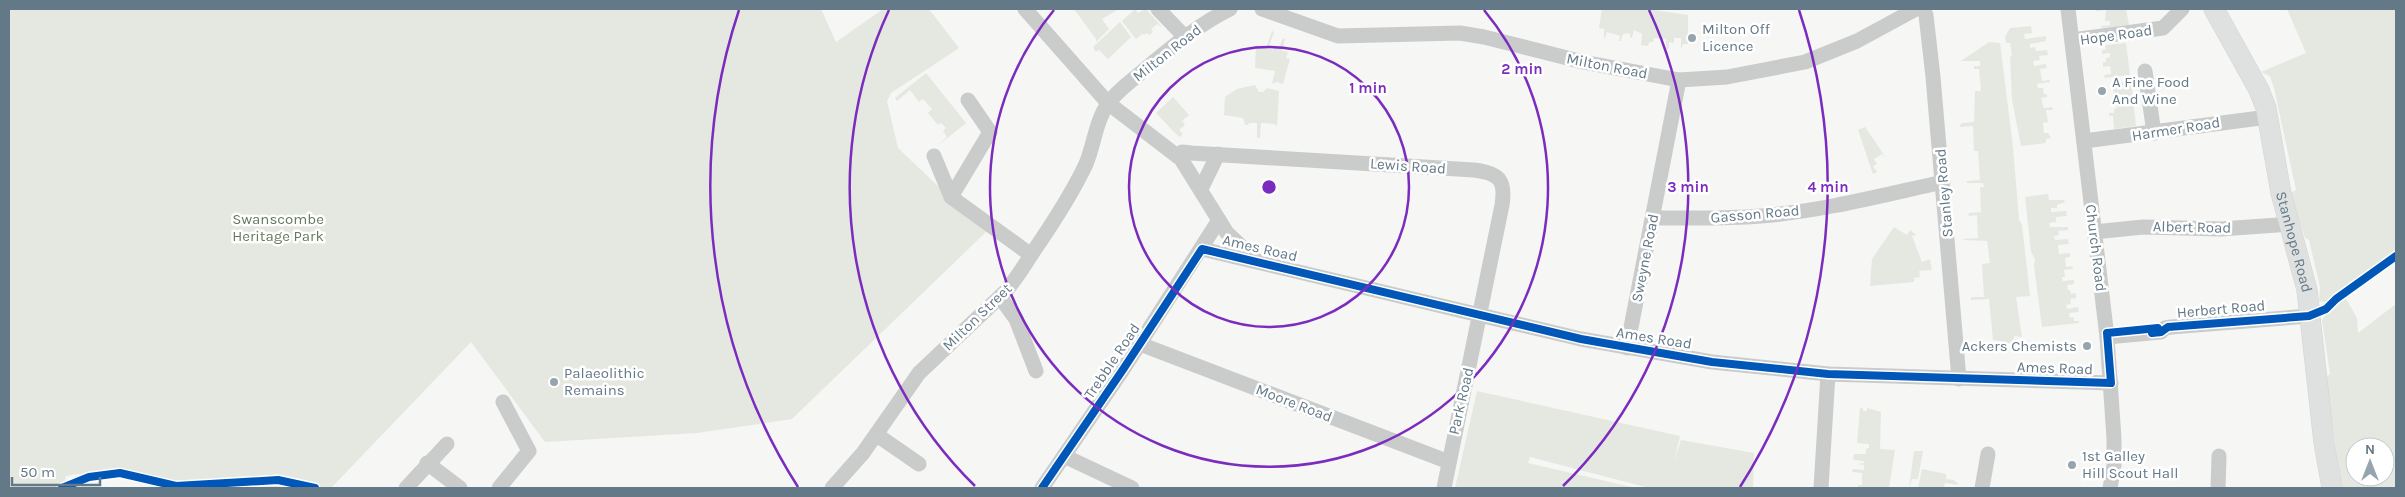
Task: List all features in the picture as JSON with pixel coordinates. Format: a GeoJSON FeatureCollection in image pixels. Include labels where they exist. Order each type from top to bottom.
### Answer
{"type":"FeatureCollection","features":[{"type":"Feature","properties":{"kind":"main road","name":"Stanhope Road"},"geometry":{"type":"LineString","coordinates":[[2214,9],[2262,95],[2268,116],[2281,192],[2307,290],[2324,443],[2332,488]]}},
{"type":"Feature","properties":{"kind":"street","name":"Ames Road"},"geometry":{"type":"LineString","coordinates":[[1025,9],[1108,103],[1185,163],[1230,237],[1257,261]]}},
{"type":"Feature","properties":{"kind":"street"},"geometry":{"type":"LineString","coordinates":[[1158,9],[1185,37]]}},
{"type":"Feature","properties":{"kind":"street","name":"Milton Road"},"geometry":{"type":"LineString","coordinates":[[1108,103],[1126,85],[1185,37],[1230,9]]}},
{"type":"Feature","properties":{"kind":"street","name":"Milton Road"},"geometry":{"type":"LineString","coordinates":[[1262,9],[1338,36],[1460,33],[1484,36],[1583,62],[1679,80],[1736,75],[1805,62],[1858,41],[1916,9]]}},
{"type":"Feature","properties":{"kind":"street","name":"Stanley Road"},"geometry":{"type":"LineString","coordinates":[[1923,9],[1926,15],[1930,48],[1959,379]]}},
{"type":"Feature","properties":{"kind":"street","name":"Church Road"},"geometry":{"type":"LineString","coordinates":[[2068,9],[2107,337],[2114,460],[2110,488]]}},
{"type":"Feature","properties":{"kind":"street","name":"Hope Road"},"geometry":{"type":"LineString","coordinates":[[2072,40],[2163,28],[2182,9]]}},
{"type":"Feature","properties":{"kind":"street"},"geometry":{"type":"LineString","coordinates":[[2145,70],[2154,133]]}},
{"type":"Feature","properties":{"kind":"street","name":"Sweyne Road"},"geometry":{"type":"LineString","coordinates":[[1627,348],[1654,218],[1679,80]]}},
{"type":"Feature","properties":{"kind":"street"},"geometry":{"type":"LineString","coordinates":[[951,197],[990,132],[968,100]]}},
{"type":"Feature","properties":{"kind":"street","name":"Milton Street"},"geometry":{"type":"LineString","coordinates":[[832,488],[857,462],[919,373],[1013,283],[1048,232],[1082,172],[1094,142],[1102,114],[1108,103]]}},
{"type":"Feature","properties":{"kind":"street","name":"Harmer Road"},"geometry":{"type":"LineString","coordinates":[[2084,141],[2268,116]]}},
{"type":"Feature","properties":{"kind":"street","name":"Lewis Road"},"geometry":{"type":"LineString","coordinates":[[1178,156],[1182,152],[1218,154],[1474,170],[1494,174],[1501,182],[1503,197],[1480,315]]}},
{"type":"Feature","properties":{"kind":"street"},"geometry":{"type":"LineString","coordinates":[[1201,189],[1218,154]]}},
{"type":"Feature","properties":{"kind":"street"},"geometry":{"type":"LineString","coordinates":[[934,156],[951,197],[1031,255]]}},
{"type":"Feature","properties":{"kind":"street","name":"Gasson Road"},"geometry":{"type":"LineString","coordinates":[[1654,218],[1722,218],[1774,214],[1833,206],[1943,182]]}},
{"type":"Feature","properties":{"kind":"street","name":"Trebble Road"},"geometry":{"type":"LineString","coordinates":[[1042,488],[1140,344],[1219,220]]}},
{"type":"Feature","properties":{"kind":"street","name":"Albert Road"},"geometry":{"type":"LineString","coordinates":[[2094,232],[2143,227],[2221,229],[2290,224]]}},
{"type":"Feature","properties":{"kind":"street","name":"Ames Road"},"geometry":{"type":"LineString","coordinates":[[1202,249],[1627,348],[1742,366],[1828,374],[2111,383]]}},
{"type":"Feature","properties":{"kind":"street"},"geometry":{"type":"LineString","coordinates":[[1000,297],[1016,319],[1036,371]]}},
{"type":"Feature","properties":{"kind":"street","name":"Park Road"},"geometry":{"type":"LineString","coordinates":[[1444,488],[1451,445],[1480,315]]}},
{"type":"Feature","properties":{"kind":"street","name":"Herbert Road"},"geometry":{"type":"LineString","coordinates":[[2107,337],[2160,332],[2168,328],[2309,316]]}},
{"type":"Feature","properties":{"kind":"street","name":"Moore Road"},"geometry":{"type":"LineString","coordinates":[[1140,344],[1449,462]]}},
{"type":"Feature","properties":{"kind":"street"},"geometry":{"type":"LineString","coordinates":[[1821,488],[1828,374]]}},
{"type":"Feature","properties":{"kind":"street"},"geometry":{"type":"LineString","coordinates":[[499,488],[529,451],[503,402]]}},
{"type":"Feature","properties":{"kind":"street"},"geometry":{"type":"LineString","coordinates":[[876,435],[920,464]]}},
{"type":"Feature","properties":{"kind":"street"},"geometry":{"type":"LineString","coordinates":[[406,488],[427,463],[447,444]]}},
{"type":"Feature","properties":{"kind":"street"},"geometry":{"type":"LineString","coordinates":[[1982,488],[1988,454]]}},
{"type":"Feature","properties":{"kind":"street"},"geometry":{"type":"LineString","coordinates":[[1064,456],[1132,488]]}},
{"type":"Feature","properties":{"kind":"street"},"geometry":{"type":"LineString","coordinates":[[2218,488],[2219,456]]}},
{"type":"Feature","properties":{"kind":"street"},"geometry":{"type":"LineString","coordinates":[[427,463],[460,488]]}},
{"type":"Feature","properties":{"kind":"green space","name":"Swanscombe Heritage Park"},"geometry":{"type":"Polygon","coordinates":[[[9,9],[821,9],[836,42],[883,9],[929,9],[959,48],[891,93],[887,101],[898,148],[986,232],[792,419],[697,433],[545,442],[471,342],[331,488],[181,488],[126,472],[106,471],[70,475],[65,477],[66,482],[53,488],[9,488],[9,9]]]}},
{"type":"Feature","properties":{"kind":"green space"},"geometry":{"type":"Polygon","coordinates":[[[1074,9],[1119,9],[1102,19],[1109,29],[1096,42],[1096,39],[1074,9]]]}},
{"type":"Feature","properties":{"kind":"green space"},"geometry":{"type":"Polygon","coordinates":[[[1135,9],[1138,13],[1146,9],[1162,27],[1157,24],[1151,29],[1153,32],[1149,35],[1147,33],[1142,34],[1136,39],[1122,21],[1135,9]]]}},
{"type":"Feature","properties":{"kind":"green space"},"geometry":{"type":"Polygon","coordinates":[[[1602,9],[1647,9],[1688,15],[1688,44],[1683,44],[1681,50],[1681,38],[1674,38],[1674,43],[1669,42],[1669,49],[1666,49],[1666,39],[1654,38],[1653,42],[1649,42],[1648,46],[1641,45],[1642,34],[1634,30],[1632,38],[1630,33],[1623,34],[1621,41],[1619,41],[1620,36],[1607,32],[1604,38],[1604,29],[1599,28],[1602,9]]]}},
{"type":"Feature","properties":{"kind":"green space"},"geometry":{"type":"Polygon","coordinates":[[[2096,9],[2126,9],[2129,25],[2101,28],[2101,26],[2110,25],[2110,21],[2105,21],[2106,10],[2096,11],[2096,9]]]}},
{"type":"Feature","properties":{"kind":"green space"},"geometry":{"type":"Polygon","coordinates":[[[2287,9],[2396,9],[2396,255],[2328,303],[2319,301],[2320,287],[2309,240],[2305,238],[2290,193],[2296,190],[2274,88],[2270,76],[2261,72],[2306,53],[2287,9]]]}},
{"type":"Feature","properties":{"kind":"green space"},"geometry":{"type":"Polygon","coordinates":[[[1120,22],[1131,37],[1108,59],[1099,50],[1096,52],[1093,47],[1120,22]]]}},
{"type":"Feature","properties":{"kind":"green space"},"geometry":{"type":"Polygon","coordinates":[[[2031,26],[2032,33],[2024,34],[2025,39],[2046,36],[2046,41],[2030,44],[2030,48],[2035,47],[2036,51],[2047,50],[2048,55],[2039,56],[2040,60],[2033,61],[2034,66],[2046,64],[2047,68],[2040,69],[2042,81],[2050,80],[2050,82],[2037,84],[2038,88],[2043,88],[2044,94],[2047,94],[2047,97],[2041,98],[2044,108],[2052,107],[2053,110],[2046,110],[2048,122],[2043,123],[2044,133],[2048,133],[2051,138],[2046,139],[2046,143],[2021,146],[2012,100],[2010,57],[2012,55],[2010,43],[2006,43],[2005,37],[2010,28],[2031,26]]]}},
{"type":"Feature","properties":{"kind":"green space"},"geometry":{"type":"Polygon","coordinates":[[[1272,31],[1274,32],[1268,48],[1273,50],[1275,47],[1279,48],[1283,38],[1285,39],[1282,51],[1288,52],[1286,58],[1290,59],[1283,84],[1277,82],[1272,84],[1275,71],[1255,68],[1256,45],[1266,48],[1272,31]]]}},
{"type":"Feature","properties":{"kind":"green space"},"geometry":{"type":"Polygon","coordinates":[[[1989,42],[2000,43],[2013,147],[2019,220],[2022,225],[2030,296],[2016,297],[2022,337],[2014,336],[2013,344],[1993,340],[1989,299],[1971,300],[1971,297],[1984,297],[1982,264],[1990,263],[1987,241],[1963,240],[1978,238],[1977,215],[1969,216],[1968,213],[1981,212],[1980,187],[1984,187],[1983,183],[1967,183],[1967,181],[1980,180],[1978,151],[1974,151],[1973,126],[1959,127],[1962,123],[1974,122],[1975,91],[1981,91],[1979,69],[1974,69],[1974,66],[1980,66],[1980,61],[1961,61],[1989,42]]]}},
{"type":"Feature","properties":{"kind":"green space"},"geometry":{"type":"Polygon","coordinates":[[[2126,43],[2130,75],[2105,78],[2104,75],[2111,74],[2110,66],[2103,67],[2103,62],[2106,62],[2106,58],[2110,57],[2110,53],[2102,54],[2102,50],[2106,49],[2105,45],[2126,43]]]}},
{"type":"Feature","properties":{"kind":"green space"},"geometry":{"type":"Polygon","coordinates":[[[926,73],[966,123],[935,148],[947,137],[943,131],[946,128],[941,123],[938,125],[928,113],[932,109],[923,99],[919,102],[910,90],[897,101],[895,98],[926,73]]]}},
{"type":"Feature","properties":{"kind":"green space"},"geometry":{"type":"Polygon","coordinates":[[[2131,81],[2136,126],[2114,129],[2113,116],[2109,116],[2109,113],[2114,113],[2114,109],[2117,108],[2116,104],[2112,105],[2114,100],[2117,99],[2114,96],[2112,83],[2131,81]]]}},
{"type":"Feature","properties":{"kind":"green space"},"geometry":{"type":"Polygon","coordinates":[[[1255,85],[1259,92],[1263,92],[1267,88],[1279,91],[1277,127],[1275,124],[1261,123],[1260,138],[1257,138],[1257,123],[1245,125],[1243,118],[1224,115],[1225,97],[1237,89],[1255,85]]]}},
{"type":"Feature","properties":{"kind":"green space"},"geometry":{"type":"Polygon","coordinates":[[[1173,97],[1189,115],[1182,121],[1185,125],[1179,130],[1183,134],[1179,137],[1156,113],[1173,97]]]}},
{"type":"Feature","properties":{"kind":"green space"},"geometry":{"type":"Polygon","coordinates":[[[1865,127],[1886,158],[1882,154],[1874,159],[1877,164],[1873,166],[1877,172],[1873,174],[1858,130],[1865,127]]]}},
{"type":"Feature","properties":{"kind":"green space"},"geometry":{"type":"Polygon","coordinates":[[[2048,194],[2049,200],[2064,200],[2065,202],[2057,205],[2057,208],[2051,208],[2051,212],[2066,211],[2067,216],[2056,217],[2056,222],[2049,223],[2050,227],[2068,227],[2068,230],[2058,231],[2059,235],[2054,236],[2055,240],[2068,239],[2069,244],[2058,245],[2059,254],[2070,253],[2070,257],[2065,258],[2066,267],[2072,266],[2073,269],[2064,270],[2065,277],[2062,277],[2063,281],[2074,280],[2074,284],[2067,285],[2071,294],[2076,293],[2076,298],[2070,299],[2071,304],[2066,305],[2067,309],[2078,307],[2079,312],[2069,313],[2070,318],[2074,317],[2074,321],[2079,321],[2079,323],[2042,327],[2034,266],[2035,259],[2031,252],[2025,197],[2048,194]]]}},
{"type":"Feature","properties":{"kind":"green space"},"geometry":{"type":"Polygon","coordinates":[[[1894,227],[1907,235],[1910,230],[1916,235],[1912,236],[1922,262],[1930,259],[1932,270],[1919,271],[1920,277],[1914,278],[1914,282],[1870,286],[1872,259],[1894,227]]]}},
{"type":"Feature","properties":{"kind":"green space"},"geometry":{"type":"Polygon","coordinates":[[[2345,297],[2357,318],[2358,333],[2396,304],[2396,488],[2341,488],[2326,377],[2330,374],[2322,320],[2332,306],[2345,297]]]}},
{"type":"Feature","properties":{"kind":"green space"},"geometry":{"type":"Polygon","coordinates":[[[1477,391],[1680,436],[1674,461],[1681,440],[1754,453],[1753,488],[1649,488],[1530,457],[1528,463],[1636,488],[1455,488],[1477,391]]]}},
{"type":"Feature","properties":{"kind":"green space"},"geometry":{"type":"Polygon","coordinates":[[[1860,408],[1863,408],[1863,411],[1867,411],[1867,408],[1881,412],[1880,449],[1895,450],[1889,488],[1858,487],[1858,485],[1862,485],[1862,473],[1852,472],[1853,469],[1864,470],[1864,465],[1857,464],[1864,463],[1864,461],[1853,460],[1854,454],[1866,454],[1866,449],[1869,448],[1869,444],[1857,443],[1860,408]]]}},
{"type":"Feature","properties":{"kind":"green space"},"geometry":{"type":"Polygon","coordinates":[[[1914,451],[1923,451],[1918,479],[1912,479],[1909,488],[1914,451]]]}},
{"type":"Feature","properties":{"kind":"green space"},"geometry":{"type":"Polygon","coordinates":[[[1922,469],[1946,474],[1946,479],[1954,480],[1959,485],[1945,483],[1944,487],[1953,488],[1918,488],[1922,469]]]}},
{"type":"Feature","properties":{"kind":"cycle path"},"geometry":{"type":"LineString","coordinates":[[1042,488],[1202,249],[1581,339],[1712,362],[1828,374],[2111,383],[2107,333],[2158,328],[2160,332]]}},
{"type":"Feature","properties":{"kind":"cycle path"},"geometry":{"type":"LineString","coordinates":[[2152,333],[2161,332],[2168,327],[2309,316],[2326,309],[2336,299],[2396,256]]}},
{"type":"Feature","properties":{"kind":"cycle path"},"geometry":{"type":"LineString","coordinates":[[62,488],[89,477],[120,473],[176,486],[278,480],[315,488]]}},
{"type":"Feature","properties":{"kind":"place","name":"Milton Off Licence"},"geometry":{"type":"Point","coordinates":[1692,38]}},
{"type":"Feature","properties":{"kind":"place","name":"A Fine Food And Wine"},"geometry":{"type":"Point","coordinates":[2102,91]}},
{"type":"Feature","properties":{"kind":"place","name":"Ackers Chemists"},"geometry":{"type":"Point","coordinates":[2087,346]}},
{"type":"Feature","properties":{"kind":"place","name":"Palaeolithic Remains"},"geometry":{"type":"Point","coordinates":[554,382]}},
{"type":"Feature","properties":{"kind":"place","name":"1st Galley Hill Scout Hall"},"geometry":{"type":"Point","coordinates":[2072,465]}}]}
